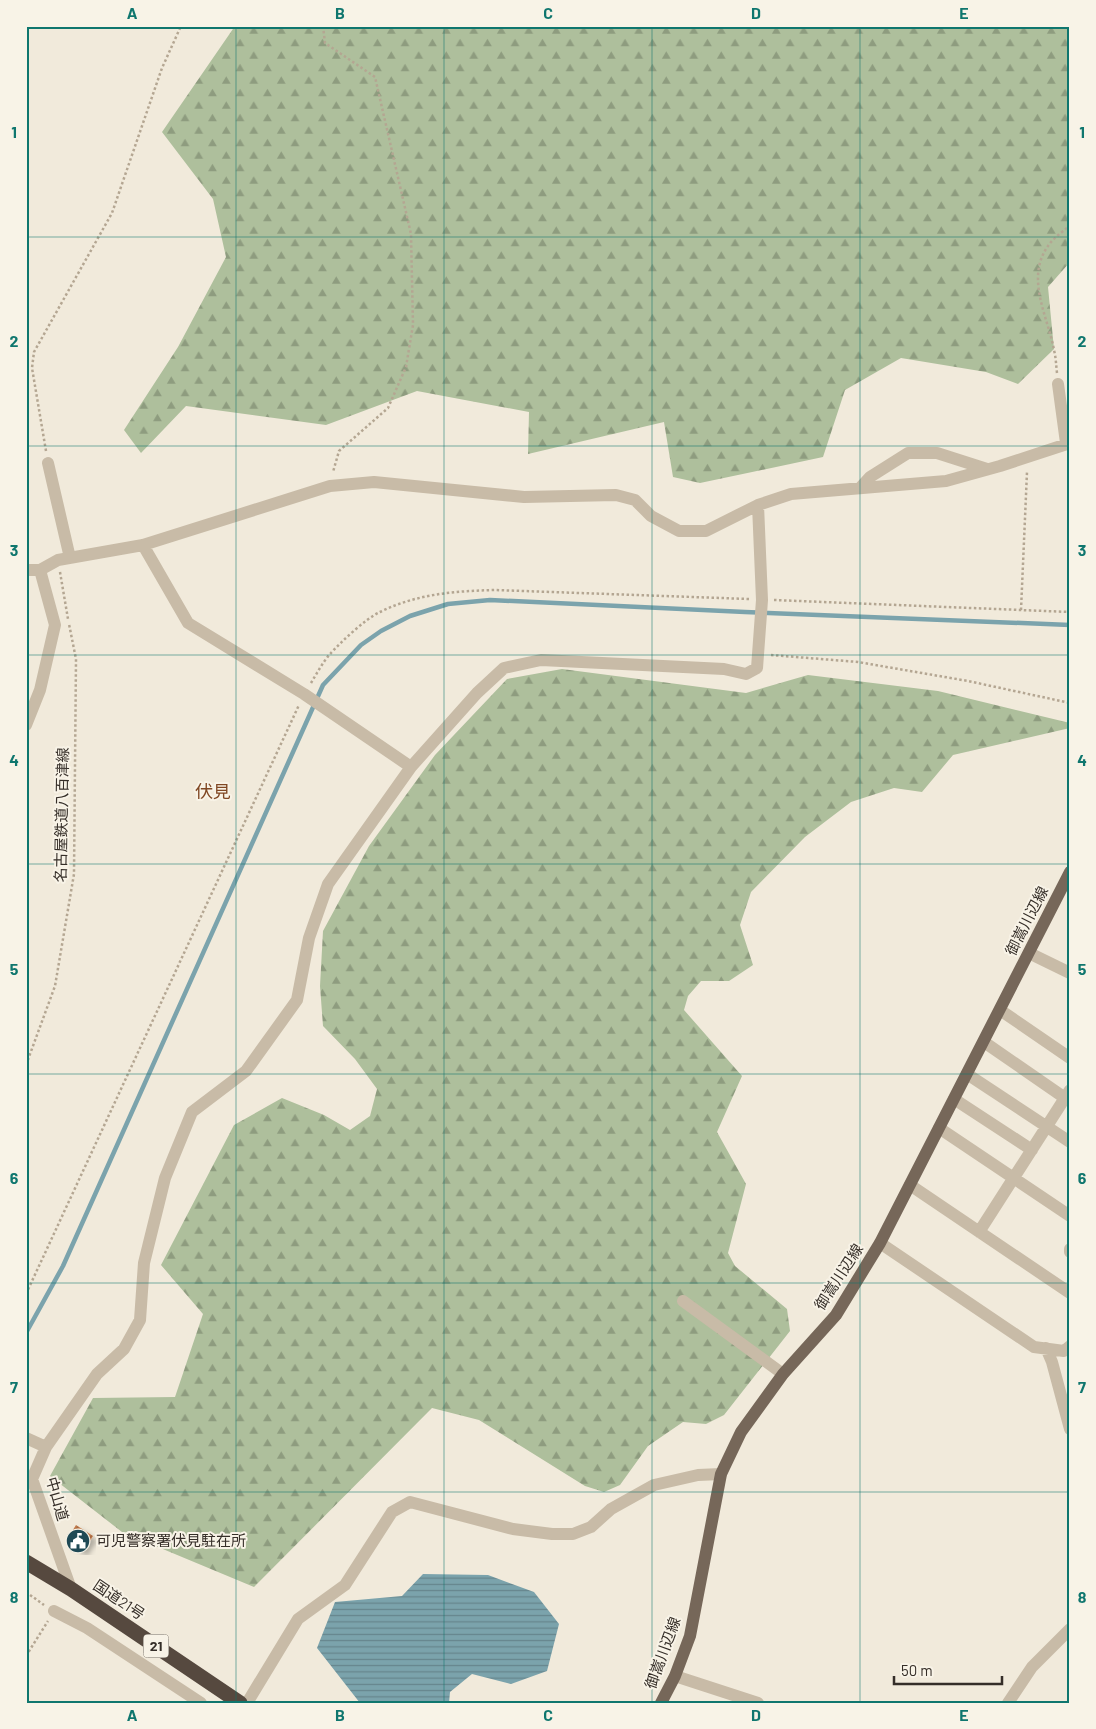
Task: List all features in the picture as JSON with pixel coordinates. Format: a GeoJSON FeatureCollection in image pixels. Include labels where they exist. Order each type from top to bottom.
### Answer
{"type":"FeatureCollection","features":[{"type":"Feature","properties":{"kind":"highway","name":"国道21号"},"geometry":{"type":"LineString","coordinates":[[26,1562],[71,1589],[240,1703]]}},
{"type":"Feature","properties":{"kind":"main road","name":"御嵩川辺線"},"geometry":{"type":"LineString","coordinates":[[662,1703],[675,1676],[690,1636],[721,1474],[741,1432],[783,1374],[836,1315],[880,1243],[1070,872]]}},
{"type":"Feature","properties":{"kind":"street"},"geometry":{"type":"LineString","coordinates":[[26,570],[40,570],[64,559],[143,546],[330,486],[374,482],[524,497],[616,495],[635,500],[651,516],[679,531],[706,531],[758,505],[792,494],[946,481],[987,470],[1068,443],[1058,384]]}},
{"type":"Feature","properties":{"kind":"street"},"geometry":{"type":"LineString","coordinates":[[860,488],[870,477],[908,452],[937,453],[987,470]]}},
{"type":"Feature","properties":{"kind":"street"},"geometry":{"type":"LineString","coordinates":[[48,463],[64,559]]}},
{"type":"Feature","properties":{"kind":"street"},"geometry":{"type":"LineString","coordinates":[[758,505],[762,600],[759,654]]}},
{"type":"Feature","properties":{"kind":"street"},"geometry":{"type":"LineString","coordinates":[[143,546],[188,623],[304,694],[411,767]]}},
{"type":"Feature","properties":{"kind":"street"},"geometry":{"type":"LineString","coordinates":[[26,725],[40,690],[55,625],[40,570]]}},
{"type":"Feature","properties":{"kind":"street","name":"中山道"},"geometry":{"type":"LineString","coordinates":[[71,1589],[32,1479],[46,1447],[97,1374],[124,1349],[140,1320],[144,1263],[160,1197],[165,1178],[192,1112],[246,1071],[297,1000],[309,938],[328,884],[411,767],[477,693],[504,668],[541,660],[724,669],[746,674],[757,668],[759,654]]}},
{"type":"Feature","properties":{"kind":"street"},"geometry":{"type":"LineString","coordinates":[[1029,953],[1070,973]]}},
{"type":"Feature","properties":{"kind":"street"},"geometry":{"type":"LineString","coordinates":[[1000,1010],[1070,1058]]}},
{"type":"Feature","properties":{"kind":"street"},"geometry":{"type":"LineString","coordinates":[[979,1232],[1067,1094],[984,1042]]}},
{"type":"Feature","properties":{"kind":"street"},"geometry":{"type":"LineString","coordinates":[[967,1074],[1070,1142]]}},
{"type":"Feature","properties":{"kind":"street"},"geometry":{"type":"LineString","coordinates":[[954,1099],[1032,1150]]}},
{"type":"Feature","properties":{"kind":"street"},"geometry":{"type":"LineString","coordinates":[[939,1128],[1070,1216]]}},
{"type":"Feature","properties":{"kind":"street"},"geometry":{"type":"LineString","coordinates":[[910,1186],[1070,1294]]}},
{"type":"Feature","properties":{"kind":"street"},"geometry":{"type":"LineString","coordinates":[[880,1243],[1034,1347],[1064,1351],[1070,1346]]}},
{"type":"Feature","properties":{"kind":"street"},"geometry":{"type":"LineString","coordinates":[[683,1301],[783,1374]]}},
{"type":"Feature","properties":{"kind":"street"},"geometry":{"type":"LineString","coordinates":[[1046,1348],[1052,1362],[1070,1430]]}},
{"type":"Feature","properties":{"kind":"street"},"geometry":{"type":"LineString","coordinates":[[26,1438],[46,1447]]}},
{"type":"Feature","properties":{"kind":"street"},"geometry":{"type":"LineString","coordinates":[[247,1703],[298,1619],[345,1584],[392,1512],[410,1502],[513,1529],[552,1534],[573,1534],[591,1527],[611,1509],[654,1485],[698,1475],[721,1474]]}},
{"type":"Feature","properties":{"kind":"street"},"geometry":{"type":"LineString","coordinates":[[54,1612],[87,1628],[201,1703]]}},
{"type":"Feature","properties":{"kind":"street"},"geometry":{"type":"LineString","coordinates":[[1008,1703],[1032,1667],[1070,1628]]}},
{"type":"Feature","properties":{"kind":"street"},"geometry":{"type":"LineString","coordinates":[[675,1676],[758,1703]]}},
{"type":"Feature","properties":{"kind":"path"},"geometry":{"type":"LineString","coordinates":[[48,463],[32,368],[34,352],[112,213],[162,68],[181,26]]}},
{"type":"Feature","properties":{"kind":"path"},"geometry":{"type":"LineString","coordinates":[[323,26],[325,43],[376,77],[411,234],[413,316],[406,367],[388,408],[339,451],[330,486]]}},
{"type":"Feature","properties":{"kind":"path"},"geometry":{"type":"LineString","coordinates":[[1058,384],[1054,349],[1039,293],[1038,268],[1048,245],[1070,225]]}},
{"type":"Feature","properties":{"kind":"path"},"geometry":{"type":"LineString","coordinates":[[1021,610],[1027,456]]}},
{"type":"Feature","properties":{"kind":"path","name":"名古屋鉄道八百津線"},"geometry":{"type":"LineString","coordinates":[[26,1065],[55,986],[74,874],[76,659],[64,559]]}},
{"type":"Feature","properties":{"kind":"path"},"geometry":{"type":"LineString","coordinates":[[26,1294],[304,694],[329,655],[378,612],[414,598],[456,590],[495,590],[1070,612]]}},
{"type":"Feature","properties":{"kind":"path"},"geometry":{"type":"LineString","coordinates":[[759,654],[858,662],[968,681],[1070,703]]}},
{"type":"Feature","properties":{"kind":"path"},"geometry":{"type":"LineString","coordinates":[[26,1592],[54,1612],[26,1656]]}},
{"type":"Feature","properties":{"kind":"green space"},"geometry":{"type":"Polygon","coordinates":[[[235,26],[1070,26],[1070,262],[1048,287],[1054,349],[1018,384],[986,372],[901,358],[845,390],[823,457],[700,483],[673,477],[664,422],[528,454],[529,412],[417,391],[326,425],[186,406],[141,453],[124,430],[178,347],[226,257],[213,199],[162,132],[235,26]]]}},
{"type":"Feature","properties":{"kind":"green space"},"geometry":{"type":"Polygon","coordinates":[[[562,669],[746,693],[808,675],[938,691],[1070,723],[1070,728],[953,755],[922,792],[894,788],[851,802],[805,837],[751,892],[740,925],[753,965],[729,981],[701,981],[688,996],[684,1010],[742,1076],[717,1132],[746,1184],[728,1253],[735,1266],[787,1309],[790,1331],[724,1415],[706,1424],[683,1422],[648,1446],[620,1485],[604,1492],[585,1486],[479,1420],[432,1408],[254,1587],[122,1532],[50,1476],[93,1398],[175,1397],[203,1314],[161,1265],[234,1125],[282,1098],[324,1115],[350,1130],[370,1116],[377,1089],[355,1059],[323,1026],[320,986],[323,931],[369,846],[435,755],[507,679],[562,669]]]}},
{"type":"Feature","properties":{"kind":"water"},"geometry":{"type":"Polygon","coordinates":[[[423,1574],[488,1575],[534,1592],[559,1624],[547,1671],[511,1684],[472,1674],[450,1692],[449,1703],[360,1703],[317,1648],[335,1602],[402,1596],[423,1574]]]}},
{"type":"Feature","properties":{"kind":"building"},"geometry":{"type":"Polygon","coordinates":[[[76,1525],[93,1536],[83,1552],[66,1541],[76,1525]]]}},
{"type":"Feature","properties":{"kind":"waterway"},"geometry":{"type":"LineString","coordinates":[[26,1333],[63,1266],[323,685],[361,645],[381,631],[410,616],[448,604],[490,600],[1070,625]]}},
{"type":"Feature","properties":{"kind":"place","name":"可児警察署伏見駐在所"},"geometry":{"type":"Point","coordinates":[78,1541]}},
{"type":"Feature","properties":{"kind":"district","name":"伏見"},"geometry":{"type":"Point","coordinates":[213,792]}}]}
